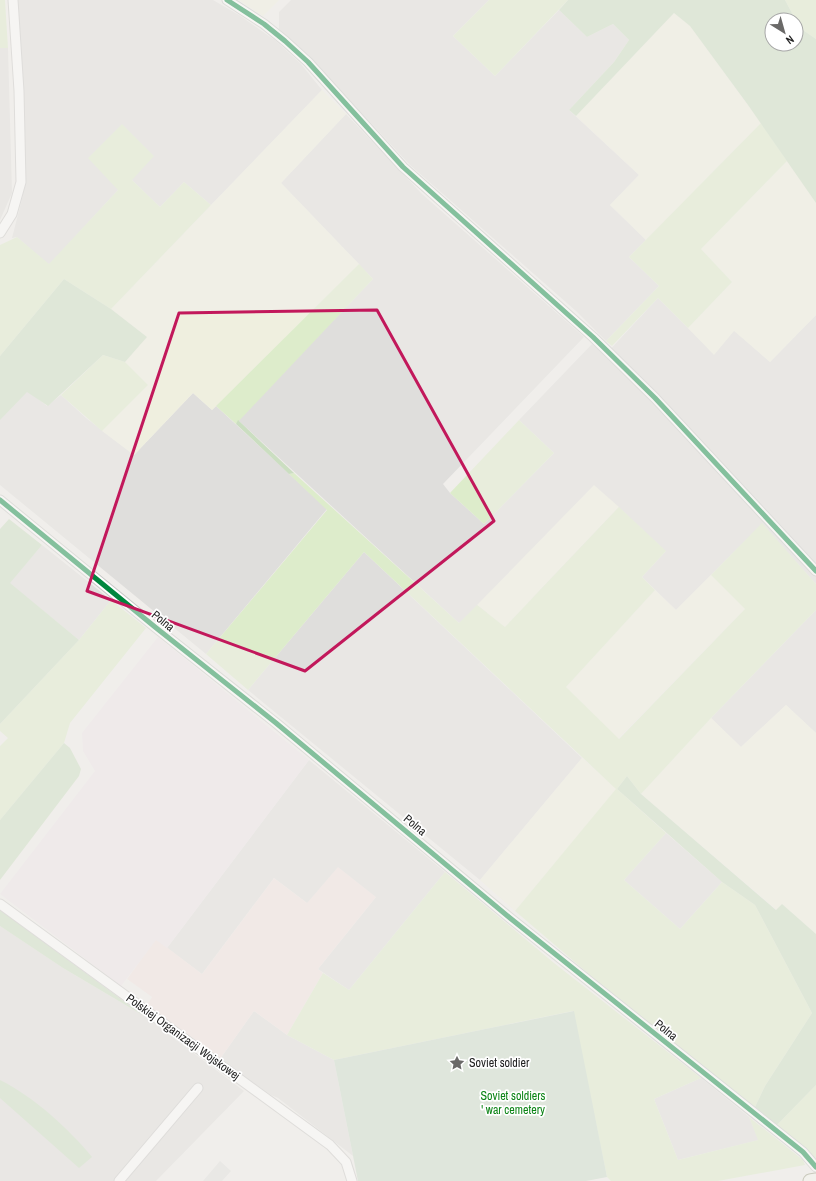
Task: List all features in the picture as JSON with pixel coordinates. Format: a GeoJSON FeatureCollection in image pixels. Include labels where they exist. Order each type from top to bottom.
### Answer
{"type":"FeatureCollection","features":[{"type":"Feature","properties":{"kind":"street"},"geometry":{"type":"LineString","coordinates":[[0,233],[12,214],[21,182],[19,91],[13,0]]}},
{"type":"Feature","properties":{"kind":"street"},"geometry":{"type":"LineString","coordinates":[[226,0],[249,13],[277,34],[308,62],[403,167],[593,337],[655,398],[816,571]]}},
{"type":"Feature","properties":{"kind":"street","name":"Polna"},"geometry":{"type":"LineString","coordinates":[[0,500],[155,627],[276,723],[510,918],[803,1152],[816,1167]]}},
{"type":"Feature","properties":{"kind":"street","name":"Polskiej Organizacji Wojskowej"},"geometry":{"type":"LineString","coordinates":[[0,904],[330,1145],[346,1162],[352,1181]]}},
{"type":"Feature","properties":{"kind":"street"},"geometry":{"type":"LineString","coordinates":[[119,1181],[198,1088]]}},
{"type":"Feature","properties":{"kind":"street"},"geometry":{"type":"LineString","coordinates":[[810,1181],[816,1180]]}},
{"type":"Feature","properties":{"kind":"highlighted area"},"geometry":{"type":"Polygon","coordinates":[[[377,310],[494,521],[305,671],[87,591],[179,313],[377,310]]]}},
{"type":"Feature","properties":{"kind":"shaded area"},"geometry":{"type":"Polygon","coordinates":[[[16,0],[213,0],[239,15],[276,41],[301,64],[322,90],[211,205],[184,182],[160,207],[132,180],[118,190],[49,265],[17,237],[12,238],[23,195],[16,0]]]}},
{"type":"Feature","properties":{"kind":"shaded area"},"geometry":{"type":"Polygon","coordinates":[[[291,0],[489,0],[453,36],[495,76],[559,10],[587,37],[613,24],[629,40],[614,62],[569,110],[639,175],[610,205],[646,240],[629,257],[659,286],[606,341],[576,311],[410,165],[312,60],[279,29],[279,12],[291,0]]]}},
{"type":"Feature","properties":{"kind":"shaded area"},"geometry":{"type":"Polygon","coordinates":[[[0,48],[8,48],[12,193],[0,220],[0,48]]]}},
{"type":"Feature","properties":{"kind":"shaded area"},"geometry":{"type":"Polygon","coordinates":[[[346,114],[422,194],[584,337],[443,484],[450,493],[484,524],[554,453],[519,420],[592,344],[605,355],[658,298],[714,354],[734,330],[770,362],[816,315],[816,584],[762,524],[676,610],[642,577],[666,551],[459,623],[238,420],[373,279],[281,183],[346,114]]]}},
{"type":"Feature","properties":{"kind":"shaded area"},"geometry":{"type":"Polygon","coordinates":[[[0,369],[47,406],[61,395],[86,418],[134,455],[193,393],[212,410],[216,406],[327,509],[206,654],[0,485],[0,369]]]}},
{"type":"Feature","properties":{"kind":"shaded area"},"geometry":{"type":"Polygon","coordinates":[[[42,545],[111,600],[79,640],[9,583],[42,545]]]}},
{"type":"Feature","properties":{"kind":"shaded area"},"geometry":{"type":"Polygon","coordinates":[[[364,552],[582,758],[480,880],[248,690],[364,552]]]}},
{"type":"Feature","properties":{"kind":"shaded area"},"geometry":{"type":"Polygon","coordinates":[[[816,610],[816,733],[786,705],[741,747],[711,718],[816,610]]]}},
{"type":"Feature","properties":{"kind":"shaded area"},"geometry":{"type":"Polygon","coordinates":[[[158,637],[309,760],[167,948],[156,940],[121,986],[0,894],[95,771],[83,751],[82,733],[158,637]]]}},
{"type":"Feature","properties":{"kind":"shaded area"},"geometry":{"type":"Polygon","coordinates":[[[309,760],[445,872],[349,990],[318,969],[376,897],[307,903],[274,878],[202,974],[167,948],[309,760]]]}},
{"type":"Feature","properties":{"kind":"shaded area"},"geometry":{"type":"Polygon","coordinates":[[[666,833],[722,882],[680,929],[624,880],[666,833]]]}},
{"type":"Feature","properties":{"kind":"shaded area"},"geometry":{"type":"Polygon","coordinates":[[[338,867],[376,897],[318,969],[323,973],[287,1035],[254,1011],[220,1059],[147,1005],[152,997],[127,979],[156,939],[202,974],[274,878],[307,903],[338,867]]]}},
{"type":"Feature","properties":{"kind":"shaded area"},"geometry":{"type":"Polygon","coordinates":[[[0,926],[63,968],[144,1016],[244,1091],[156,1181],[0,1181],[0,926]]]}},
{"type":"Feature","properties":{"kind":"shaded area"},"geometry":{"type":"Polygon","coordinates":[[[254,1011],[287,1035],[334,1060],[353,1156],[278,1098],[271,1095],[220,1059],[254,1011]]]}},
{"type":"Feature","properties":{"kind":"shaded area"},"geometry":{"type":"Polygon","coordinates":[[[701,1078],[749,1117],[759,1140],[678,1160],[654,1099],[701,1078]]]}},
{"type":"Feature","properties":{"kind":"shaded area"},"geometry":{"type":"Polygon","coordinates":[[[220,1161],[231,1171],[222,1181],[203,1181],[220,1161]]]}},
{"type":"Feature","properties":{"kind":"green space"},"geometry":{"type":"Polygon","coordinates":[[[0,0],[5,0],[8,48],[0,48],[0,0]]]}},
{"type":"Feature","properties":{"kind":"green space"},"geometry":{"type":"Polygon","coordinates":[[[239,0],[279,0],[263,16],[239,0]]]}},
{"type":"Feature","properties":{"kind":"green space"},"geometry":{"type":"Polygon","coordinates":[[[489,0],[568,0],[495,76],[453,36],[489,0]]]}},
{"type":"Feature","properties":{"kind":"green space"},"geometry":{"type":"Polygon","coordinates":[[[568,0],[785,0],[792,12],[764,12],[764,52],[804,52],[804,31],[816,39],[816,203],[748,105],[690,26],[674,13],[576,116],[569,110],[614,62],[629,40],[613,24],[587,37],[559,10],[568,0]]]}},
{"type":"Feature","properties":{"kind":"green space"},"geometry":{"type":"Polygon","coordinates":[[[785,0],[816,0],[816,39],[804,31],[804,12],[791,12],[785,0]]]}},
{"type":"Feature","properties":{"kind":"green space"},"geometry":{"type":"Polygon","coordinates":[[[674,13],[690,26],[761,123],[646,240],[610,205],[639,175],[576,116],[674,13]]]}},
{"type":"Feature","properties":{"kind":"green space"},"geometry":{"type":"Polygon","coordinates":[[[322,90],[346,114],[281,183],[359,264],[212,410],[193,393],[134,455],[102,431],[148,385],[125,362],[147,337],[111,309],[322,90]]]}},
{"type":"Feature","properties":{"kind":"green space"},"geometry":{"type":"Polygon","coordinates":[[[761,123],[787,161],[701,249],[732,282],[688,328],[658,298],[612,346],[606,341],[659,286],[629,257],[761,123]]]}},
{"type":"Feature","properties":{"kind":"green space"},"geometry":{"type":"Polygon","coordinates":[[[122,124],[154,156],[132,180],[160,207],[184,182],[211,205],[111,309],[64,279],[0,356],[0,245],[17,237],[49,264],[118,190],[88,158],[122,124]]]}},
{"type":"Feature","properties":{"kind":"green space"},"geometry":{"type":"Polygon","coordinates":[[[787,161],[816,203],[816,315],[770,362],[734,331],[714,355],[688,328],[732,282],[701,249],[787,161]]]}},
{"type":"Feature","properties":{"kind":"green space"},"geometry":{"type":"Polygon","coordinates":[[[359,264],[373,279],[236,424],[216,406],[359,264]]]}},
{"type":"Feature","properties":{"kind":"green space"},"geometry":{"type":"Polygon","coordinates":[[[64,279],[111,309],[147,337],[125,362],[103,355],[48,406],[27,392],[0,420],[0,356],[64,279]]]}},
{"type":"Feature","properties":{"kind":"green space"},"geometry":{"type":"Polygon","coordinates":[[[103,355],[125,362],[148,385],[102,431],[61,395],[103,355]]]}},
{"type":"Feature","properties":{"kind":"green space"},"geometry":{"type":"Polygon","coordinates":[[[238,420],[294,473],[289,474],[236,424],[238,420]]]}},
{"type":"Feature","properties":{"kind":"green space"},"geometry":{"type":"Polygon","coordinates":[[[519,420],[554,453],[484,524],[450,493],[519,420]]]}},
{"type":"Feature","properties":{"kind":"green space"},"geometry":{"type":"Polygon","coordinates":[[[294,473],[459,623],[477,605],[505,627],[619,507],[666,551],[642,577],[655,590],[566,687],[619,739],[745,609],[711,575],[762,523],[816,584],[816,610],[711,718],[641,794],[627,776],[617,789],[666,833],[624,880],[680,929],[722,882],[755,905],[812,1013],[765,1086],[755,1107],[590,975],[515,911],[616,789],[364,552],[248,690],[206,654],[327,510],[289,474],[294,473]]]}},
{"type":"Feature","properties":{"kind":"green space"},"geometry":{"type":"Polygon","coordinates":[[[594,485],[619,507],[505,627],[477,605],[594,485]]]}},
{"type":"Feature","properties":{"kind":"green space"},"geometry":{"type":"Polygon","coordinates":[[[9,519],[42,545],[10,583],[79,640],[0,724],[0,529],[9,519]]]}},
{"type":"Feature","properties":{"kind":"green space"},"geometry":{"type":"Polygon","coordinates":[[[711,575],[745,609],[618,739],[566,687],[655,590],[676,610],[711,575]]]}},
{"type":"Feature","properties":{"kind":"green space"},"geometry":{"type":"Polygon","coordinates":[[[111,600],[146,628],[70,723],[64,743],[0,820],[0,746],[8,738],[0,731],[0,724],[79,640],[111,600]]]}},
{"type":"Feature","properties":{"kind":"green space"},"geometry":{"type":"Polygon","coordinates":[[[786,705],[816,733],[816,934],[782,904],[777,910],[641,794],[711,718],[741,747],[786,705]]]}},
{"type":"Feature","properties":{"kind":"green space"},"geometry":{"type":"Polygon","coordinates":[[[64,743],[70,748],[81,769],[79,776],[0,880],[0,820],[64,743]]]}},
{"type":"Feature","properties":{"kind":"green space"},"geometry":{"type":"Polygon","coordinates":[[[582,758],[617,789],[515,911],[480,880],[582,758]]]}},
{"type":"Feature","properties":{"kind":"green space"},"geometry":{"type":"Polygon","coordinates":[[[627,776],[641,794],[776,910],[782,904],[816,934],[816,1085],[777,1125],[755,1107],[765,1086],[812,1013],[755,905],[722,882],[617,789],[627,776]]]}},
{"type":"Feature","properties":{"kind":"green space"},"geometry":{"type":"Polygon","coordinates":[[[445,872],[554,963],[701,1078],[654,1099],[678,1160],[758,1140],[749,1117],[803,1160],[805,1165],[718,1181],[611,1181],[607,1177],[573,1011],[334,1060],[287,1035],[323,973],[349,990],[445,872]]]}},
{"type":"Feature","properties":{"kind":"green space"},"geometry":{"type":"Polygon","coordinates":[[[0,910],[144,1016],[63,968],[0,926],[0,910]]]}},
{"type":"Feature","properties":{"kind":"green space","name":"Soviet soldiers ' war cemetery"},"geometry":{"type":"Polygon","coordinates":[[[574,1011],[607,1177],[586,1181],[358,1181],[334,1060],[574,1011]]]}},
{"type":"Feature","properties":{"kind":"green space"},"geometry":{"type":"Polygon","coordinates":[[[0,1080],[25,1095],[50,1114],[83,1146],[92,1157],[79,1168],[0,1098],[0,1080]]]}},
{"type":"Feature","properties":{"kind":"green space"},"geometry":{"type":"Polygon","coordinates":[[[816,1085],[816,1162],[777,1125],[816,1085]]]}},
{"type":"Feature","properties":{"kind":"cycle path"},"geometry":{"type":"LineString","coordinates":[[227,0],[264,24],[308,62],[403,167],[593,337],[655,398],[816,571]]}},
{"type":"Feature","properties":{"kind":"cycle path"},"geometry":{"type":"LineString","coordinates":[[0,500],[155,627],[276,723],[510,918],[803,1152],[816,1167]]}},
{"type":"Feature","properties":{"kind":"place","name":"Soviet soldier"},"geometry":{"type":"Point","coordinates":[457,1063]}}]}
